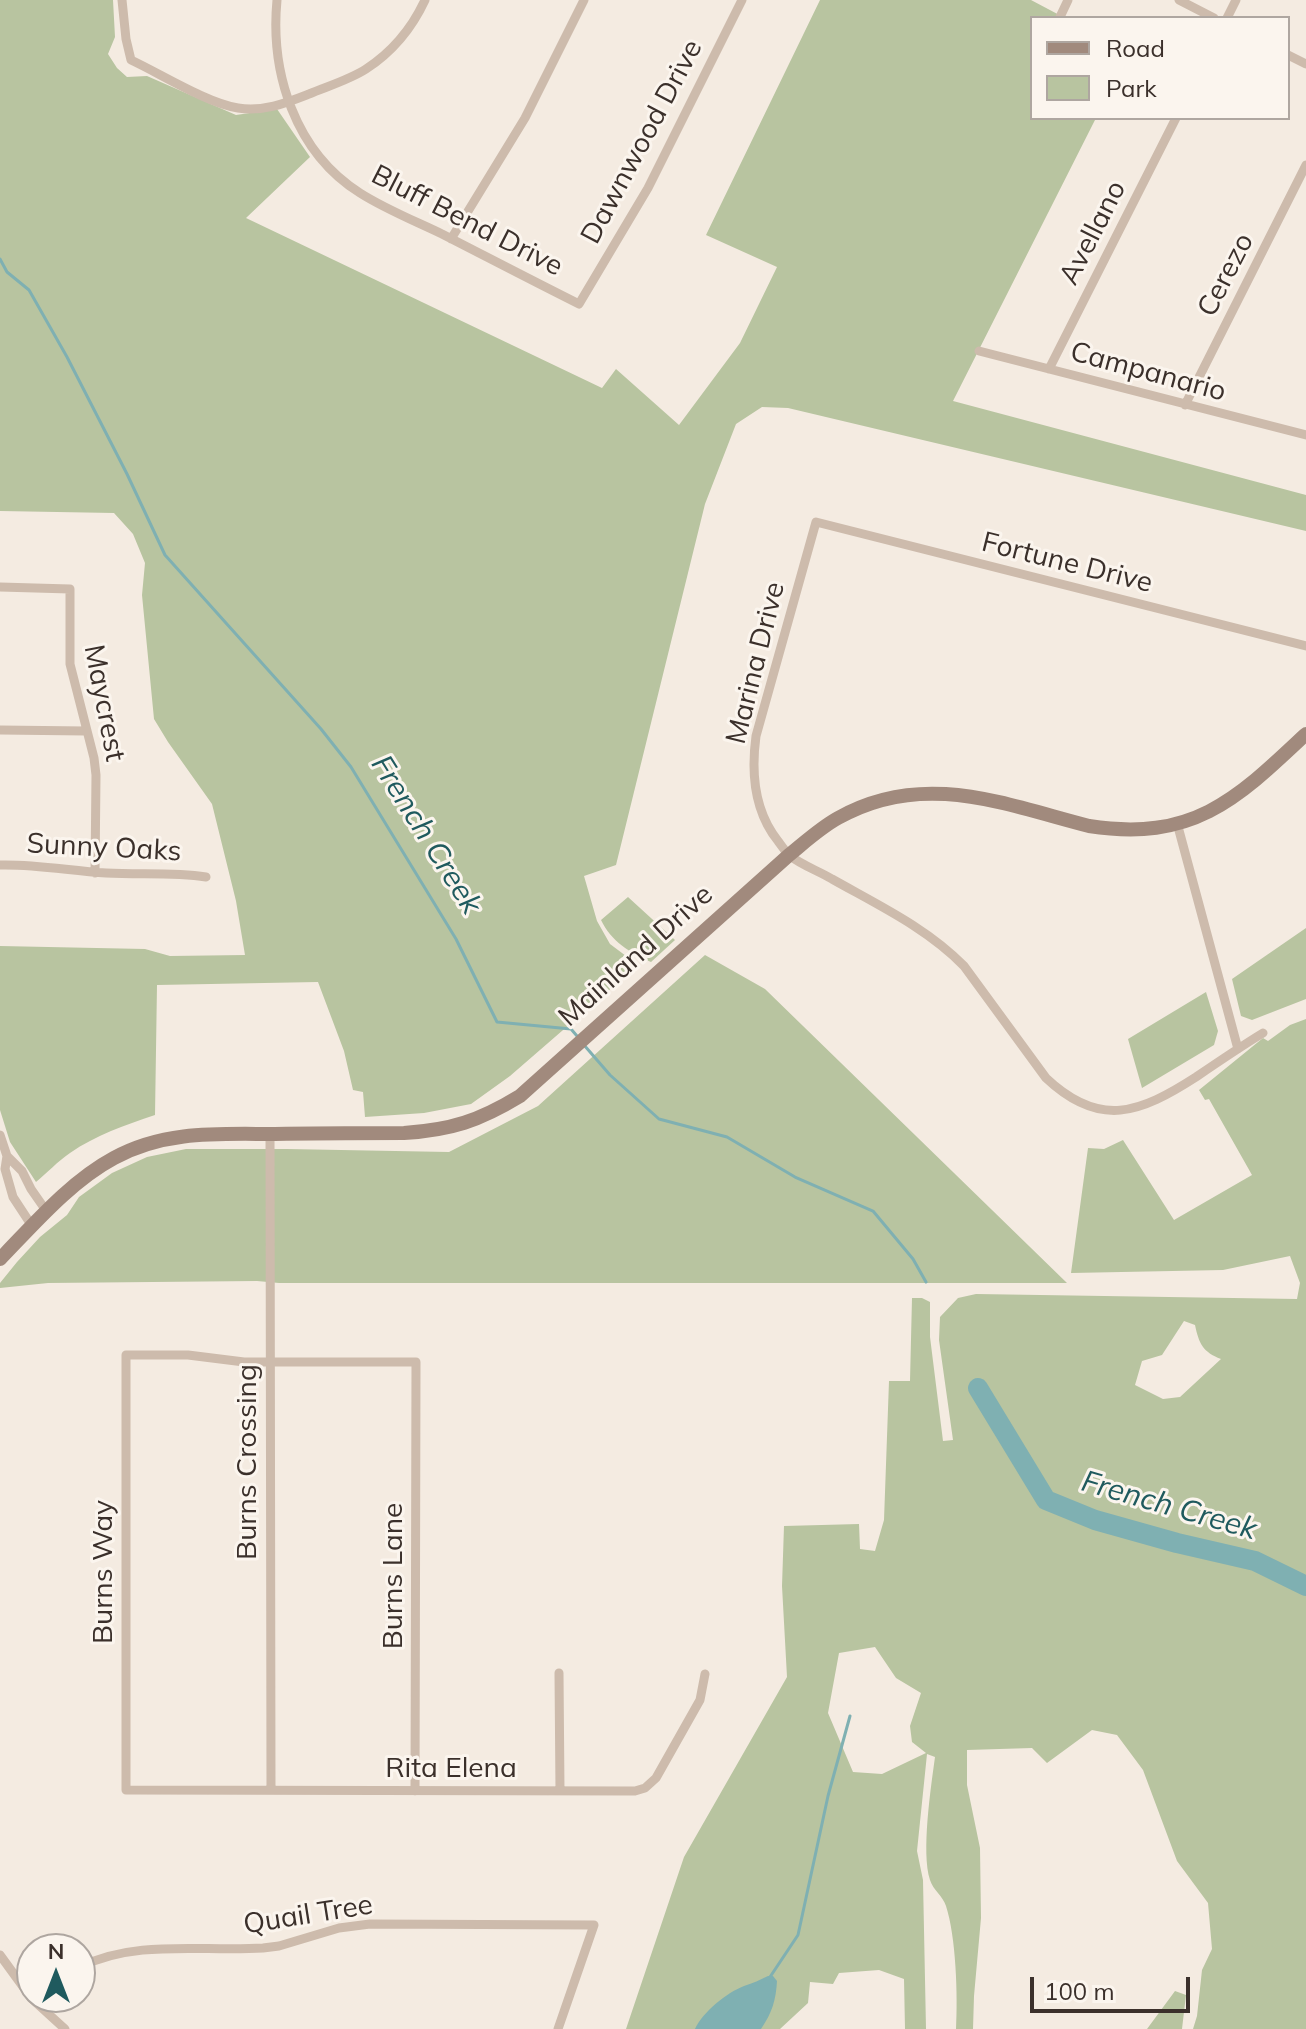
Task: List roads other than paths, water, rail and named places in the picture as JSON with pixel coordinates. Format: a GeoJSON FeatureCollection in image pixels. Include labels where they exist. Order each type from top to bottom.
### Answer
{"type":"FeatureCollection","features":[{"type":"Feature","properties":{"kind":"main road","name":"Mainland Drive"},"geometry":{"type":"LineString","coordinates":[[0,1259],[79,1181],[114,1158],[143,1145],[195,1134],[404,1133],[445,1129],[483,1117],[520,1096],[789,855],[821,829],[854,809],[883,799],[943,793],[973,797],[1108,829],[1147,829],[1207,813],[1242,792],[1306,734]]}},
{"type":"Feature","properties":{"kind":"street"},"geometry":{"type":"LineString","coordinates":[[122,0],[131,60],[226,105],[246,109],[265,108],[289,101],[350,78],[365,69],[401,38],[425,0]]}},
{"type":"Feature","properties":{"kind":"street","name":"Bluff Bend Drive"},"geometry":{"type":"LineString","coordinates":[[277,0],[277,57],[289,101],[302,132],[339,177],[360,193],[579,304]]}},
{"type":"Feature","properties":{"kind":"street"},"geometry":{"type":"LineString","coordinates":[[451,239],[525,118],[584,0]]}},
{"type":"Feature","properties":{"kind":"street","name":"Dawnwood Drive"},"geometry":{"type":"LineString","coordinates":[[579,304],[648,188],[742,0]]}},
{"type":"Feature","properties":{"kind":"street"},"geometry":{"type":"LineString","coordinates":[[1179,0],[1210,16]]}},
{"type":"Feature","properties":{"kind":"street","name":"Avellano"},"geometry":{"type":"LineString","coordinates":[[1049,369],[1175,120]]}},
{"type":"Feature","properties":{"kind":"street","name":"Cerezo"},"geometry":{"type":"LineString","coordinates":[[1185,405],[1306,165]]}},
{"type":"Feature","properties":{"kind":"street","name":"Campanario"},"geometry":{"type":"LineString","coordinates":[[979,351],[1306,435]]}},
{"type":"Feature","properties":{"kind":"street","name":"Fortune Drive"},"geometry":{"type":"LineString","coordinates":[[816,522],[1306,646]]}},
{"type":"Feature","properties":{"kind":"street","name":"Marina Drive"},"geometry":{"type":"LineString","coordinates":[[789,855],[772,834],[760,808],[755,791],[754,750],[816,522]]}},
{"type":"Feature","properties":{"kind":"street","name":"Maycrest"},"geometry":{"type":"LineString","coordinates":[[0,587],[70,589],[70,664],[96,775],[95,873]]}},
{"type":"Feature","properties":{"kind":"street"},"geometry":{"type":"LineString","coordinates":[[0,730],[86,731]]}},
{"type":"Feature","properties":{"kind":"street"},"geometry":{"type":"LineString","coordinates":[[1177,823],[1238,1049]]}},
{"type":"Feature","properties":{"kind":"street"},"geometry":{"type":"LineString","coordinates":[[789,855],[909,922],[950,951],[1046,1078],[1079,1104],[1119,1110],[1150,1104],[1263,1033]]}},
{"type":"Feature","properties":{"kind":"street","name":"Sunny Oaks"},"geometry":{"type":"LineString","coordinates":[[0,865],[95,873],[171,873],[206,877]]}},
{"type":"Feature","properties":{"kind":"street","name":"Burns Crossing"},"geometry":{"type":"LineString","coordinates":[[270,1134],[271,1790]]}},
{"type":"Feature","properties":{"kind":"street"},"geometry":{"type":"LineString","coordinates":[[0,1135],[7,1156],[22,1171],[47,1212]]}},
{"type":"Feature","properties":{"kind":"street"},"geometry":{"type":"LineString","coordinates":[[7,1156],[5,1169],[13,1197],[32,1226]]}},
{"type":"Feature","properties":{"kind":"street","name":"Burns Way"},"geometry":{"type":"LineString","coordinates":[[126,1790],[126,1355],[188,1355],[270,1362]]}},
{"type":"Feature","properties":{"kind":"street","name":"Burns Lane"},"geometry":{"type":"LineString","coordinates":[[270,1362],[416,1362],[415,1791]]}},
{"type":"Feature","properties":{"kind":"street"},"geometry":{"type":"LineString","coordinates":[[559,1673],[560,1791]]}},
{"type":"Feature","properties":{"kind":"street","name":"Rita Elena"},"geometry":{"type":"LineString","coordinates":[[126,1790],[635,1791],[650,1785],[656,1778],[700,1700],[705,1674]]}},
{"type":"Feature","properties":{"kind":"street","name":"Quail Tree"},"geometry":{"type":"LineString","coordinates":[[96,1960],[135,1950],[279,1946],[339,1928],[370,1924],[594,1925],[558,2029]]}},
{"type":"Feature","properties":{"kind":"street"},"geometry":{"type":"LineString","coordinates":[[0,1955],[16,1975]]}},
{"type":"Feature","properties":{"kind":"street"},"geometry":{"type":"LineString","coordinates":[[49,2013],[65,2029]]}},
{"type":"Feature","properties":{"kind":"water"},"geometry":{"type":"Polygon","coordinates":[[[773,1976],[777,1981],[771,2012],[761,2029],[695,2029],[723,1998],[773,1976]]]}},
{"type":"Feature","properties":{"kind":"waterway","name":"French Creek"},"geometry":{"type":"LineString","coordinates":[[0,259],[7,272],[29,290],[67,357],[165,555],[321,729],[351,767],[456,939],[497,1022],[571,1029],[577,1036]]}},
{"type":"Feature","properties":{"kind":"waterway","name":"French Creek"},"geometry":{"type":"LineString","coordinates":[[584,1045],[610,1075],[659,1119],[727,1137],[795,1177],[873,1211],[913,1259],[926,1282]]}},
{"type":"Feature","properties":{"kind":"waterway","name":"French Creek"},"geometry":{"type":"LineString","coordinates":[[978,1388],[1046,1500],[1095,1520],[1255,1561],[1306,1586]]}},
{"type":"Feature","properties":{"kind":"waterway"},"geometry":{"type":"LineString","coordinates":[[770,1977],[798,1935],[828,1796],[850,1716]]}}]}
